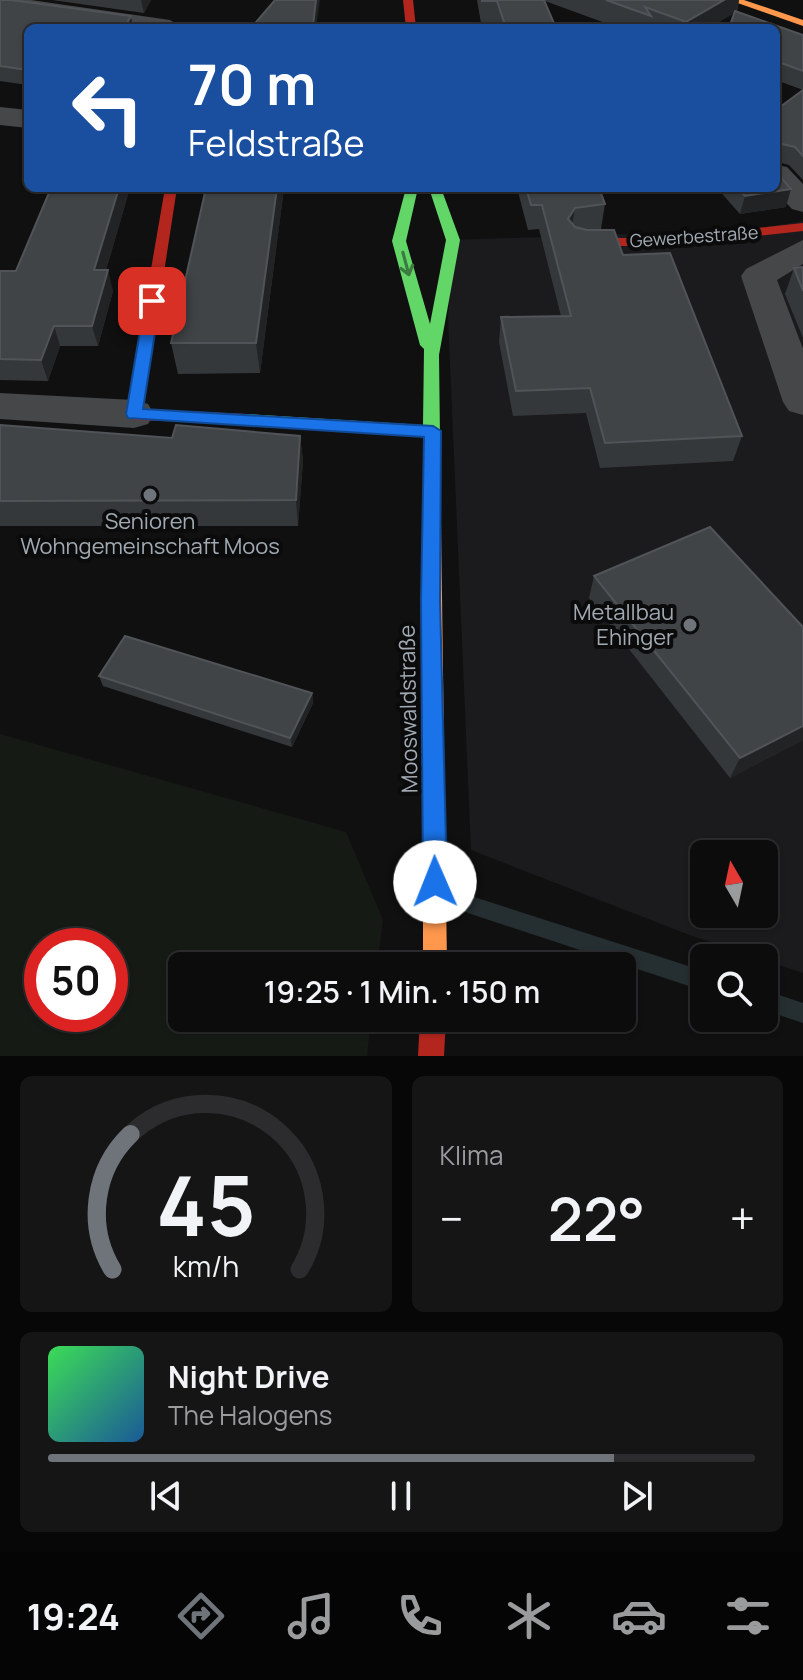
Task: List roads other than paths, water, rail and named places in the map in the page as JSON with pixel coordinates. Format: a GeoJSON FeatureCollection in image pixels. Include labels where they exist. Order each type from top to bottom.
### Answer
{"type":"FeatureCollection","features":[{"type":"Feature","properties":{"kind":"main road"},"geometry":{"type":"LineString","coordinates":[[408,0],[411,24]]}},
{"type":"Feature","properties":{"kind":"main road"},"geometry":{"type":"LineString","coordinates":[[734,0],[803,23]]}},
{"type":"Feature","properties":{"kind":"main road"},"geometry":{"type":"LineString","coordinates":[[170,192],[134,414],[433,431]]}},
{"type":"Feature","properties":{"kind":"main road","name":"Mooswaldstraße"},"geometry":{"type":"LineString","coordinates":[[411,192],[399,241],[431,355]]}},
{"type":"Feature","properties":{"kind":"main road","name":"Mooswaldstraße"},"geometry":{"type":"LineString","coordinates":[[435,952],[430,601],[431,355],[453,240],[436,192]]}},
{"type":"Feature","properties":{"kind":"main road","name":"Gewerbestraße"},"geometry":{"type":"LineString","coordinates":[[584,242],[666,242],[803,227]]}},
{"type":"Feature","properties":{"kind":"main road"},"geometry":{"type":"LineString","coordinates":[[431,1056],[432,1032]]}},
{"type":"Feature","properties":{"kind":"street"},"geometry":{"type":"LineString","coordinates":[[0,3],[143,24]]}},
{"type":"Feature","properties":{"kind":"street"},"geometry":{"type":"LineString","coordinates":[[0,116],[24,119]]}},
{"type":"Feature","properties":{"kind":"street"},"geometry":{"type":"LineString","coordinates":[[780,178],[803,202]]}},
{"type":"Feature","properties":{"kind":"street","name":"Gewerbestraße"},"geometry":{"type":"LineString","coordinates":[[803,250],[758,276],[803,402]]}},
{"type":"Feature","properties":{"kind":"street"},"geometry":{"type":"LineString","coordinates":[[0,406],[134,414]]}},
{"type":"Feature","properties":{"kind":"waterway"},"geometry":{"type":"LineString","coordinates":[[468,904],[690,976]]}},
{"type":"Feature","properties":{"kind":"waterway"},"geometry":{"type":"LineString","coordinates":[[778,1005],[803,1013]]}},
{"type":"Feature","properties":{"kind":"place","name":"Senioren Wohngemeinschaft Moos"},"geometry":{"type":"Point","coordinates":[150,495]}},
{"type":"Feature","properties":{"kind":"place","name":"Metallbau Ehinger"},"geometry":{"type":"Point","coordinates":[690,625]}}]}
